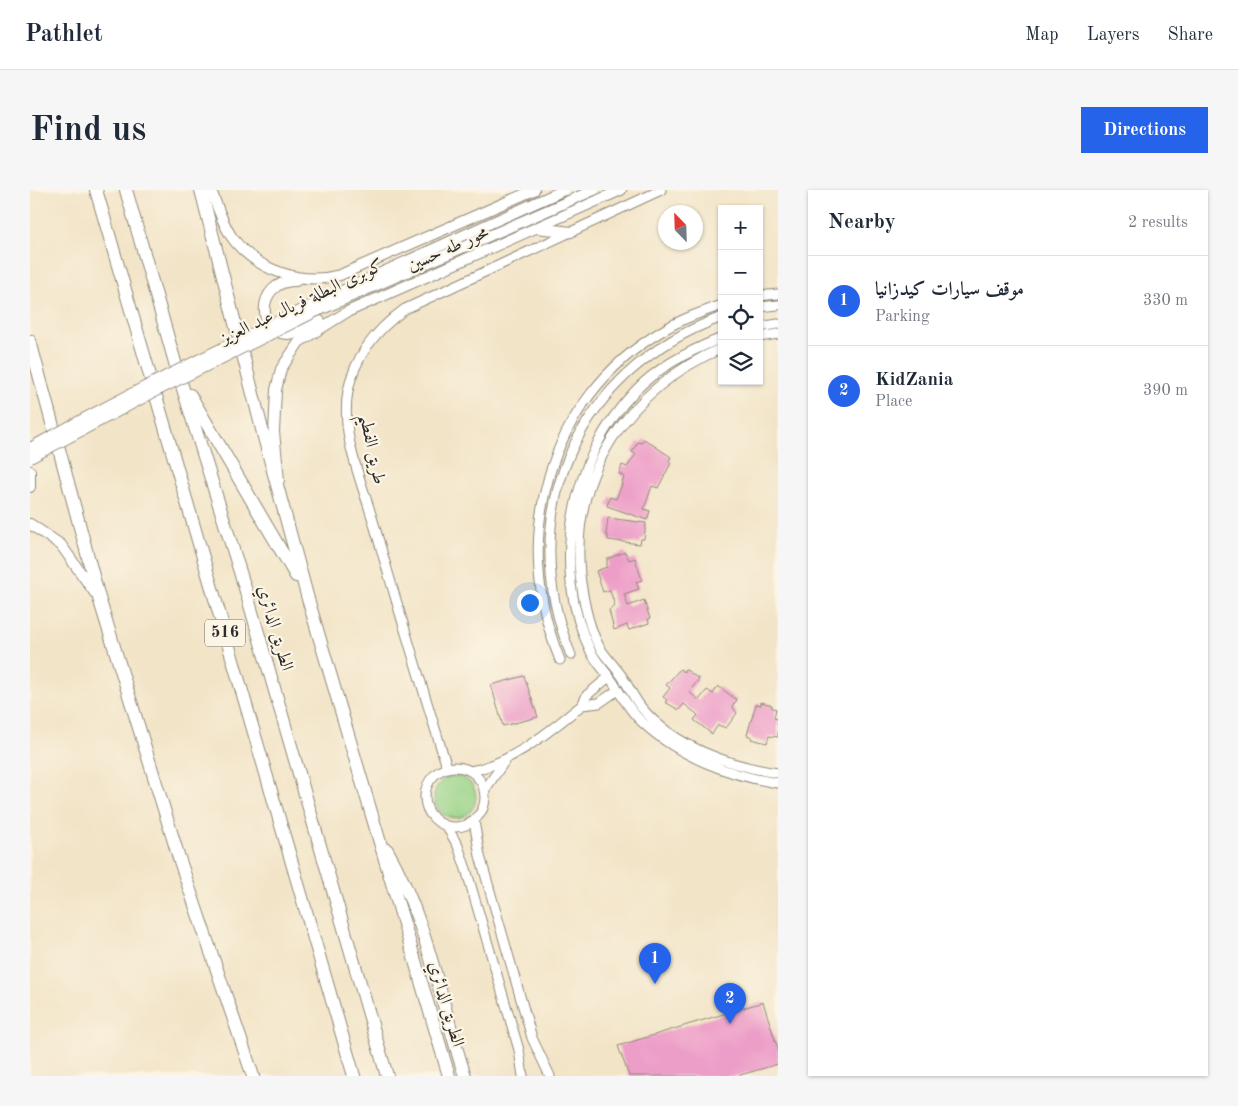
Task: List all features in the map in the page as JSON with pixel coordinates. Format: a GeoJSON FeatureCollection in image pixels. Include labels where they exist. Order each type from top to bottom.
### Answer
{"type":"FeatureCollection","features":[{"type":"Feature","properties":{"kind":"highway","name":"516"},"geometry":{"type":"LineString","coordinates":[[96,190],[354,1076]]}},
{"type":"Feature","properties":{"kind":"highway","name":"الطريق الدائري"},"geometry":{"type":"LineString","coordinates":[[126,190],[178,373],[245,588],[387,1076]]}},
{"type":"Feature","properties":{"kind":"highway","name":"الطريق الدائري"},"geometry":{"type":"LineString","coordinates":[[201,190],[308,599],[449,1076]]}},
{"type":"Feature","properties":{"kind":"highway"},"geometry":{"type":"LineString","coordinates":[[30,341],[99,598],[180,858],[243,1051],[253,1076]]}},
{"type":"Feature","properties":{"kind":"highway","name":"516"},"geometry":{"type":"LineString","coordinates":[[178,373],[271,530],[308,599]]}},
{"type":"Feature","properties":{"kind":"highway"},"geometry":{"type":"LineString","coordinates":[[378,833],[397,866],[413,901],[465,1076]]}},
{"type":"Feature","properties":{"kind":"highway"},"geometry":{"type":"LineString","coordinates":[[243,1051],[262,1076]]}},
{"type":"Feature","properties":{"kind":"main road","name":"محور طه حسين"},"geometry":{"type":"LineString","coordinates":[[212,190],[232,237],[256,261],[287,275],[322,279],[340,275],[534,190]]}},
{"type":"Feature","properties":{"kind":"main road","name":"كوبرى البطلة فريال عبد العزيز"},"geometry":{"type":"LineString","coordinates":[[30,448],[148,385],[308,305],[564,190]]}},
{"type":"Feature","properties":{"kind":"main road","name":"كوبرى البطلة فريال عبد العزيز"},"geometry":{"type":"LineString","coordinates":[[30,458],[152,393],[304,317],[594,190]]}},
{"type":"Feature","properties":{"kind":"main road","name":"محور طه حسين"},"geometry":{"type":"LineString","coordinates":[[279,494],[273,411],[281,369],[299,342],[347,312],[621,190]]}},
{"type":"Feature","properties":{"kind":"main road"},"geometry":{"type":"LineString","coordinates":[[536,228],[571,232]]}},
{"type":"Feature","properties":{"kind":"main road"},"geometry":{"type":"LineString","coordinates":[[340,275],[323,282],[290,281],[279,285],[268,295],[265,302],[265,316],[274,329],[281,332],[294,333],[347,312]]}},
{"type":"Feature","properties":{"kind":"main road"},"geometry":{"type":"LineString","coordinates":[[30,471],[30,487]]}},
{"type":"Feature","properties":{"kind":"main road"},"geometry":{"type":"LineString","coordinates":[[30,524],[61,545],[99,598]]}},
{"type":"Feature","properties":{"kind":"street","name":"طريق الفطيم"},"geometry":{"type":"LineString","coordinates":[[448,767],[353,452],[347,418],[348,391],[354,371],[374,336],[405,309],[661,190]]}},
{"type":"Feature","properties":{"kind":"street"},"geometry":{"type":"LineString","coordinates":[[763,296],[778,294]]}},
{"type":"Feature","properties":{"kind":"street"},"geometry":{"type":"LineString","coordinates":[[763,307],[778,305]]}},
{"type":"Feature","properties":{"kind":"street"},"geometry":{"type":"LineString","coordinates":[[560,660],[543,609],[538,574],[537,541],[544,493],[554,462],[576,416],[606,378],[638,348],[676,323],[718,307]]}},
{"type":"Feature","properties":{"kind":"street"},"geometry":{"type":"LineString","coordinates":[[571,655],[556,609],[551,577],[551,530],[557,493],[569,457],[590,417],[615,385],[645,357],[686,332],[718,319]]}},
{"type":"Feature","properties":{"kind":"street"},"geometry":{"type":"LineString","coordinates":[[763,326],[778,324]]}},
{"type":"Feature","properties":{"kind":"street"},"geometry":{"type":"LineString","coordinates":[[763,336],[778,334]]}},
{"type":"Feature","properties":{"kind":"street"},"geometry":{"type":"LineString","coordinates":[[718,340],[667,366],[636,390],[601,436],[579,488],[576,525],[581,584],[593,629],[600,647],[646,713],[698,754],[742,766],[778,773]]}},
{"type":"Feature","properties":{"kind":"street"},"geometry":{"type":"LineString","coordinates":[[638,348],[645,357]]}},
{"type":"Feature","properties":{"kind":"street"},"geometry":{"type":"LineString","coordinates":[[718,350],[699,358],[673,374],[638,404],[610,442],[594,472],[569,549],[571,577],[583,632],[595,660],[609,677],[628,707],[644,724],[729,772],[778,783]]}},
{"type":"Feature","properties":{"kind":"street"},"geometry":{"type":"LineString","coordinates":[[667,366],[673,374]]}},
{"type":"Feature","properties":{"kind":"street"},"geometry":{"type":"LineString","coordinates":[[601,436],[610,442]]}},
{"type":"Feature","properties":{"kind":"street"},"geometry":{"type":"LineString","coordinates":[[583,632],[593,629]]}},
{"type":"Feature","properties":{"kind":"street"},"geometry":{"type":"LineString","coordinates":[[582,706],[587,695],[609,677]]}},
{"type":"Feature","properties":{"kind":"street"},"geometry":{"type":"LineString","coordinates":[[470,771],[494,765],[508,758],[582,706],[599,702],[618,690]]}},
{"type":"Feature","properties":{"kind":"street"},"geometry":{"type":"LineString","coordinates":[[484,791],[508,758]]}},
{"type":"Feature","properties":{"kind":"street"},"geometry":{"type":"LineString","coordinates":[[448,767],[462,768],[470,771],[476,776],[484,791],[483,807],[474,821],[461,827],[447,827],[436,822],[428,813],[424,797],[429,780],[437,772],[448,767]]}},
{"type":"Feature","properties":{"kind":"street"},"geometry":{"type":"LineString","coordinates":[[474,821],[480,856],[532,1038],[550,1076]]}},
{"type":"Feature","properties":{"kind":"street"},"geometry":{"type":"LineString","coordinates":[[447,827],[458,846],[466,869],[519,1050],[523,1076]]}},
{"type":"Feature","properties":{"kind":"green space"},"geometry":{"type":"Polygon","coordinates":[[[459,776],[467,779],[473,785],[476,797],[473,809],[467,815],[451,818],[443,815],[437,809],[434,793],[437,785],[443,779],[459,776]]]}},
{"type":"Feature","properties":{"kind":"building"},"geometry":{"type":"Polygon","coordinates":[[[644,439],[671,457],[669,461],[671,463],[658,488],[652,486],[644,509],[650,511],[647,520],[607,506],[610,497],[616,499],[621,487],[624,476],[619,474],[622,465],[627,467],[636,454],[632,452],[638,442],[641,443],[644,439]]]}},
{"type":"Feature","properties":{"kind":"building"},"geometry":{"type":"Polygon","coordinates":[[[608,518],[646,523],[644,539],[641,539],[640,544],[608,540],[608,535],[606,535],[608,518]]]}},
{"type":"Feature","properties":{"kind":"building"},"geometry":{"type":"Polygon","coordinates":[[[625,552],[629,560],[635,558],[642,580],[636,582],[639,589],[624,594],[628,606],[644,600],[650,619],[648,619],[649,623],[629,630],[627,625],[614,630],[609,610],[615,606],[610,590],[603,592],[596,571],[607,567],[607,559],[625,552]]]}},
{"type":"Feature","properties":{"kind":"building"},"geometry":{"type":"Polygon","coordinates":[[[680,669],[684,672],[685,669],[699,679],[689,692],[699,700],[707,690],[713,694],[718,686],[737,700],[732,706],[737,713],[726,728],[718,725],[712,734],[694,720],[698,715],[684,704],[679,710],[665,702],[667,700],[663,697],[670,688],[666,685],[680,669]]]}},
{"type":"Feature","properties":{"kind":"building"},"geometry":{"type":"Polygon","coordinates":[[[524,676],[538,717],[503,726],[491,685],[524,676]]]}},
{"type":"Feature","properties":{"kind":"building"},"geometry":{"type":"Polygon","coordinates":[[[761,702],[772,705],[771,707],[776,709],[774,718],[778,719],[778,737],[769,736],[767,743],[751,739],[752,737],[747,735],[756,704],[761,705],[761,702]]]}},
{"type":"Feature","properties":{"kind":"building"},"geometry":{"type":"Polygon","coordinates":[[[763,1002],[778,1049],[778,1064],[737,1076],[629,1076],[618,1046],[763,1002]]]}},
{"type":"Feature","properties":{"kind":"place","name":"موقف سيارات كيدزانيا"},"geometry":{"type":"Point","coordinates":[655,984]}},
{"type":"Feature","properties":{"kind":"place","name":"KidZania"},"geometry":{"type":"Point","coordinates":[730,1024]}}]}
